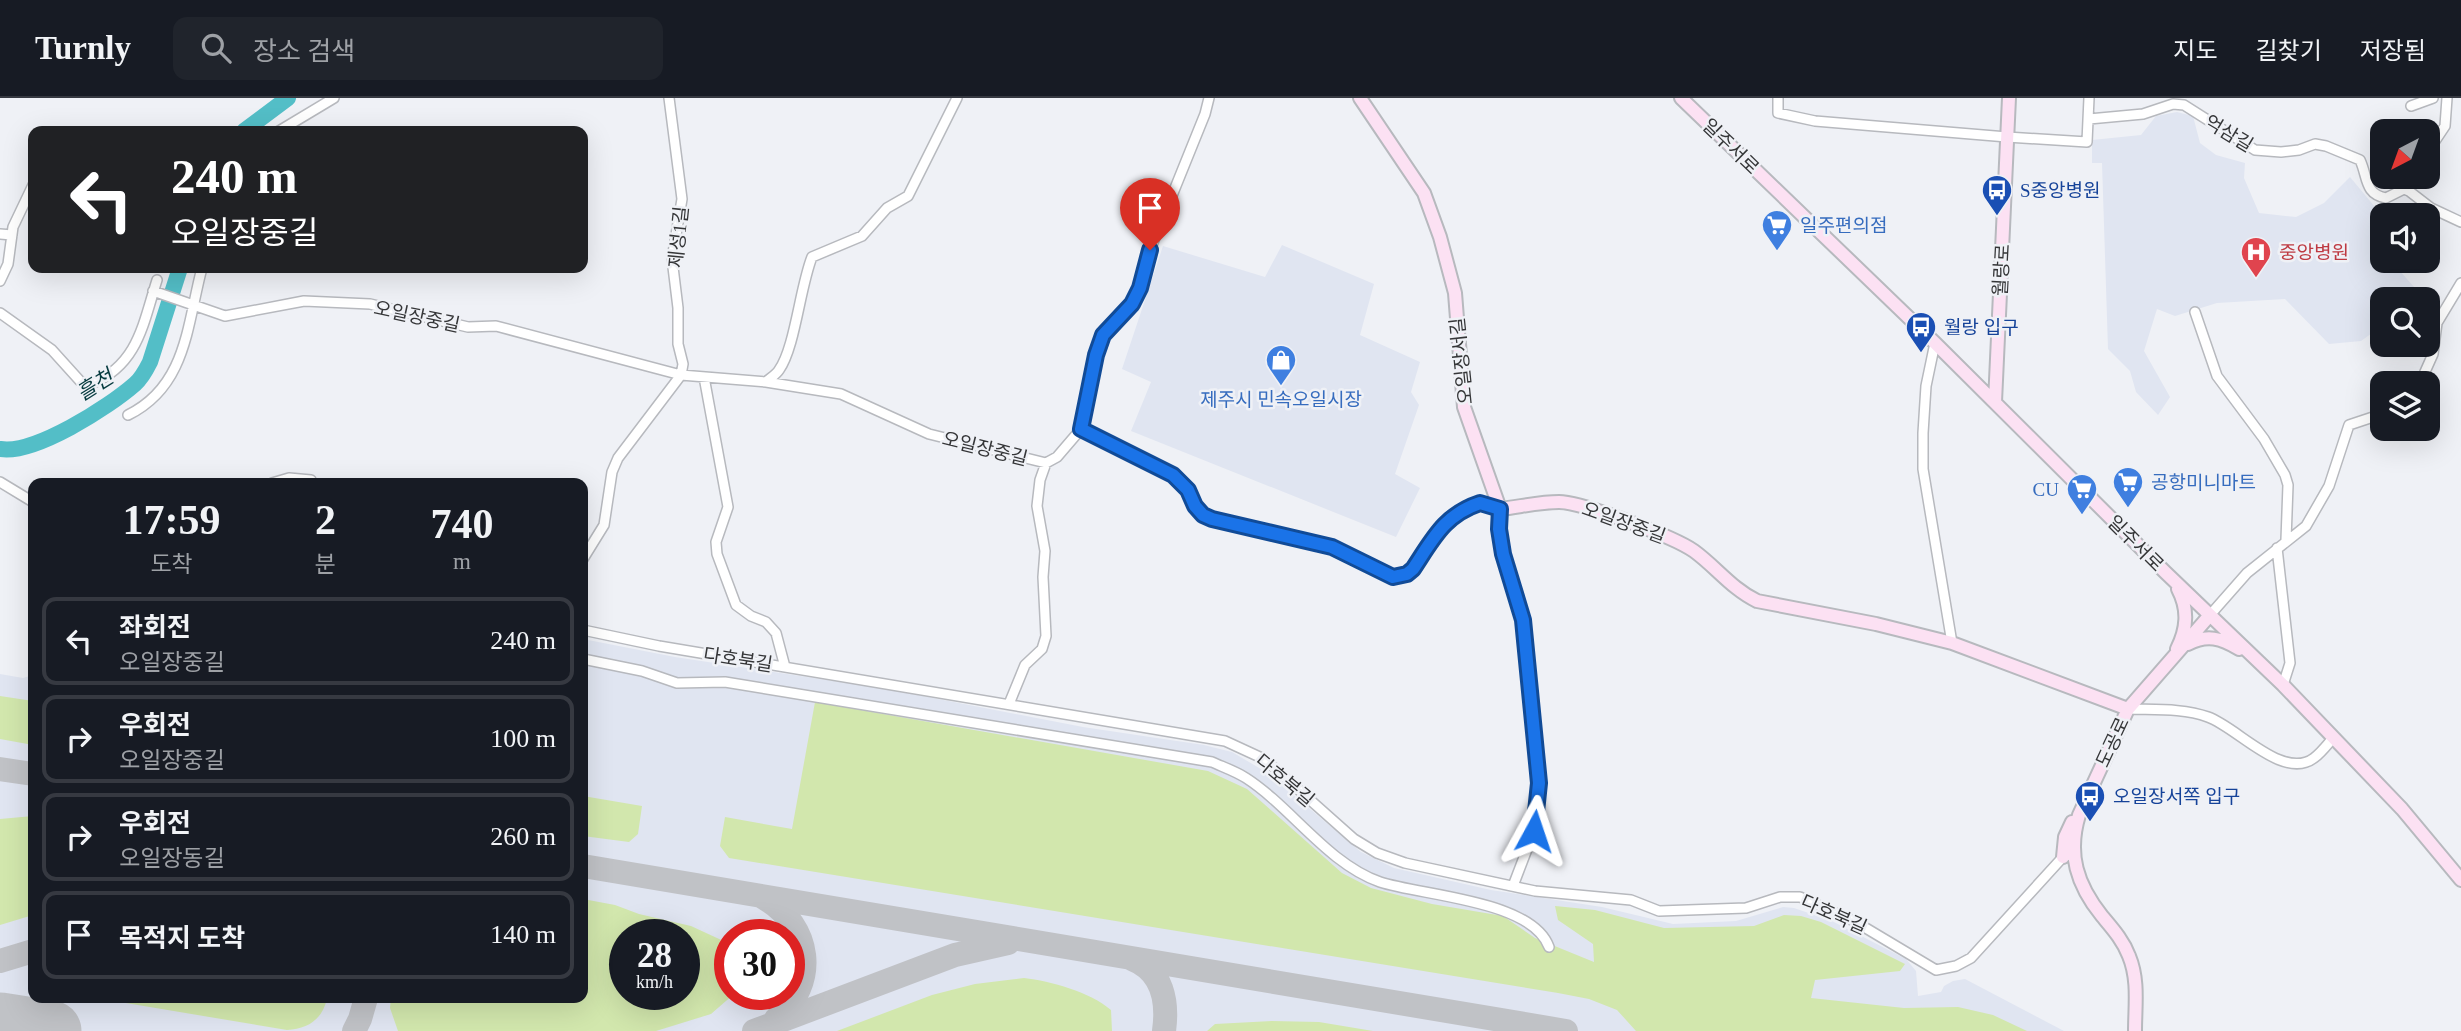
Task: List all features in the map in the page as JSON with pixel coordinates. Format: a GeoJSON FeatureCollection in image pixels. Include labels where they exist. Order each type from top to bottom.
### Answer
{"type":"FeatureCollection","features":[{"type":"Feature","properties":{"kind":"main road","name":"오일장서길"},"geometry":{"type":"LineString","coordinates":[[1360,98],[1424,193],[1440,237],[1455,293],[1464,407],[1500,509]]}},
{"type":"Feature","properties":{"kind":"main road","name":"일주서로"},"geometry":{"type":"LineString","coordinates":[[1681,98],[2283,685],[2457,866],[2461,880]]}},
{"type":"Feature","properties":{"kind":"main road","name":"월랑로"},"geometry":{"type":"LineString","coordinates":[[1995,402],[2008,98]]}},
{"type":"Feature","properties":{"kind":"main road","name":"오일장중길"},"geometry":{"type":"LineString","coordinates":[[1500,509],[1560,502],[1584,506],[1693,550],[1743,594],[1757,601],[1876,624],[1952,643],[2128,709]]}},
{"type":"Feature","properties":{"kind":"main road"},"geometry":{"type":"LineString","coordinates":[[2165,572],[2177,586],[2186,609],[2182,639],[2170,661]]}},
{"type":"Feature","properties":{"kind":"main road","name":"도공로"},"geometry":{"type":"LineString","coordinates":[[2135,1031],[2136,981],[2132,963],[2124,945],[2082,889],[2068,855],[2076,825],[2091,788],[2128,709],[2210,615]]}},
{"type":"Feature","properties":{"kind":"main road"},"geometry":{"type":"LineString","coordinates":[[2170,661],[2189,644],[2208,636],[2235,646],[2256,659]]}},
{"type":"Feature","properties":{"kind":"street"},"geometry":{"type":"LineString","coordinates":[[287,126],[334,98]]}},
{"type":"Feature","properties":{"kind":"street","name":"제성1길"},"geometry":{"type":"LineString","coordinates":[[669,98],[682,199],[672,259],[678,308],[678,344],[683,364],[681,375]]}},
{"type":"Feature","properties":{"kind":"street"},"geometry":{"type":"LineString","coordinates":[[766,382],[779,370],[788,348],[812,257],[862,236],[887,208],[908,195],[957,98]]}},
{"type":"Feature","properties":{"kind":"street"},"geometry":{"type":"LineString","coordinates":[[1081,429],[1096,355],[1103,335],[1132,304],[1140,288],[1150,250],[1196,138],[1209,98]]}},
{"type":"Feature","properties":{"kind":"street"},"geometry":{"type":"LineString","coordinates":[[1777,98],[1778,113],[1815,121],[2087,142],[2089,98]]}},
{"type":"Feature","properties":{"kind":"street"},"geometry":{"type":"LineString","coordinates":[[2410,106],[2433,98]]}},
{"type":"Feature","properties":{"kind":"street"},"geometry":{"type":"LineString","coordinates":[[2440,134],[2445,127],[2446,98]]}},
{"type":"Feature","properties":{"kind":"street","name":"억삼길"},"geometry":{"type":"LineString","coordinates":[[2089,119],[2143,114],[2173,104],[2184,105],[2255,150],[2281,152],[2299,150],[2315,144],[2353,156],[2360,160],[2372,193],[2386,198],[2404,189],[2431,208],[2461,222]]}},
{"type":"Feature","properties":{"kind":"street"},"geometry":{"type":"LineString","coordinates":[[0,281],[8,264],[13,227],[28,196]]}},
{"type":"Feature","properties":{"kind":"street"},"geometry":{"type":"LineString","coordinates":[[0,234],[12,235]]}},
{"type":"Feature","properties":{"kind":"street"},"geometry":{"type":"LineString","coordinates":[[128,415],[150,401],[169,380],[182,350],[201,273]]}},
{"type":"Feature","properties":{"kind":"street"},"geometry":{"type":"LineString","coordinates":[[0,313],[52,350],[80,381],[91,384],[118,369],[129,357],[157,280]]}},
{"type":"Feature","properties":{"kind":"street"},"geometry":{"type":"LineString","coordinates":[[2425,371],[2433,354],[2437,323],[2461,283]]}},
{"type":"Feature","properties":{"kind":"street","name":"오일장중길"},"geometry":{"type":"LineString","coordinates":[[153,291],[225,316],[297,301],[370,304],[468,327],[496,326],[681,375],[766,382],[841,394],[929,434],[1046,463],[1057,457],[1081,429],[1173,475],[1188,490],[1195,506],[1203,515],[1332,547],[1393,577],[1407,574],[1413,569],[1446,521],[1456,513],[1480,503],[1500,509]]}},
{"type":"Feature","properties":{"kind":"street"},"geometry":{"type":"LineString","coordinates":[[2195,312],[2217,376],[2264,439],[2285,475],[2288,485],[2286,540]]}},
{"type":"Feature","properties":{"kind":"street"},"geometry":{"type":"LineString","coordinates":[[1935,343],[1926,386],[1923,469],[1936,532],[1952,643]]}},
{"type":"Feature","properties":{"kind":"street"},"geometry":{"type":"LineString","coordinates":[[588,551],[604,525],[612,472],[618,458],[681,375]]}},
{"type":"Feature","properties":{"kind":"street"},"geometry":{"type":"LineString","coordinates":[[704,377],[728,507],[716,542],[717,554],[736,605],[766,622],[776,633],[785,667]]}},
{"type":"Feature","properties":{"kind":"street"},"geometry":{"type":"LineString","coordinates":[[2210,615],[2247,573],[2306,526],[2329,486],[2349,425],[2370,418]]}},
{"type":"Feature","properties":{"kind":"street"},"geometry":{"type":"LineString","coordinates":[[1009,704],[1026,666],[1042,649],[1046,636],[1043,577],[1045,551],[1037,506],[1040,480],[1046,463]]}},
{"type":"Feature","properties":{"kind":"street"},"geometry":{"type":"LineString","coordinates":[[0,482],[28,499]]}},
{"type":"Feature","properties":{"kind":"street","name":"오일장서길"},"geometry":{"type":"LineString","coordinates":[[1500,509],[1499,529],[1503,554],[1523,620],[1539,783],[1534,831],[1513,886]]}},
{"type":"Feature","properties":{"kind":"street"},"geometry":{"type":"LineString","coordinates":[[2277,548],[2290,663],[2283,685]]}},
{"type":"Feature","properties":{"kind":"street","name":"다호북길"},"geometry":{"type":"LineString","coordinates":[[588,631],[659,646],[1225,741],[1264,759],[1354,839],[1377,853],[1405,863],[1545,892],[1623,899],[1670,912],[1746,908],[1780,897],[1800,897],[1854,921],[1936,970],[1956,966],[1971,958],[2068,855]]}},
{"type":"Feature","properties":{"kind":"street"},"geometry":{"type":"LineString","coordinates":[[588,660],[642,671],[677,683],[739,684],[1212,762],[1244,776],[1258,786],[1330,851],[1362,873],[1396,886],[1501,909],[1530,925],[1546,939],[1549,947]]}},
{"type":"Feature","properties":{"kind":"street"},"geometry":{"type":"LineString","coordinates":[[2128,709],[2182,711],[2208,717],[2229,727],[2277,760],[2296,764],[2313,760],[2333,738]]}},
{"type":"Feature","properties":{"kind":"shaded area","name":"중앙병원"},"geometry":{"type":"Polygon","coordinates":[[[2177,112],[2193,116],[2200,143],[2216,155],[2245,163],[2244,178],[2259,213],[2296,217],[2324,203],[2350,177],[2372,203],[2370,273],[2402,273],[2414,287],[2370,287],[2370,335],[2361,341],[2329,344],[2285,299],[2217,303],[2175,316],[2157,309],[2144,351],[2170,397],[2158,415],[2136,392],[2130,371],[2108,349],[2102,163],[2092,163],[2092,140],[2141,135],[2156,116],[2177,112]]]}},
{"type":"Feature","properties":{"kind":"shaded area","name":"제주시 민속오일시장"},"geometry":{"type":"Polygon","coordinates":[[[1282,245],[1374,284],[1360,335],[1420,362],[1411,392],[1419,405],[1395,474],[1420,488],[1396,537],[1131,431],[1151,382],[1122,369],[1163,246],[1265,277],[1282,245]]]}},
{"type":"Feature","properties":{"kind":"shaded area"},"geometry":{"type":"Polygon","coordinates":[[[588,640],[675,657],[887,689],[1083,727],[1204,745],[1232,752],[1266,772],[1361,852],[1394,868],[1491,890],[1602,907],[1673,924],[1736,921],[1783,907],[1794,908],[1832,921],[1906,959],[1916,971],[1918,996],[1941,992],[1944,986],[1953,981],[1965,979],[2064,1031],[0,1031],[0,674],[28,676],[28,1003],[588,1003],[588,640]]]}},
{"type":"Feature","properties":{"kind":"green space"},"geometry":{"type":"Polygon","coordinates":[[[0,696],[28,700],[28,744],[0,739],[0,696]]]}},
{"type":"Feature","properties":{"kind":"green space"},"geometry":{"type":"Polygon","coordinates":[[[815,702],[1208,771],[1247,789],[1342,873],[1371,888],[1432,904],[1503,916],[1535,938],[1594,962],[1593,944],[1558,920],[1555,906],[1595,910],[1664,928],[1754,926],[1784,915],[1801,916],[1821,922],[1905,964],[1900,971],[1815,980],[1811,998],[1904,1008],[1958,1007],[1993,1015],[2027,1031],[1636,1031],[1617,1010],[1589,999],[1558,993],[729,858],[720,846],[725,817],[792,829],[815,702]]]}},
{"type":"Feature","properties":{"kind":"green space"},"geometry":{"type":"Polygon","coordinates":[[[588,797],[642,806],[638,834],[629,842],[588,837],[588,797]]]}},
{"type":"Feature","properties":{"kind":"green space"},"geometry":{"type":"Polygon","coordinates":[[[28,816],[28,917],[0,925],[0,819],[28,816]]]}},
{"type":"Feature","properties":{"kind":"green space"},"geometry":{"type":"Polygon","coordinates":[[[588,900],[661,919],[609,919],[609,1010],[700,1010],[700,930],[714,937],[716,1010],[711,1014],[656,1031],[398,1031],[390,1003],[588,1003],[588,900]]]}},
{"type":"Feature","properties":{"kind":"green space"},"geometry":{"type":"Polygon","coordinates":[[[1024,978],[1070,988],[1102,1004],[1111,1010],[1112,1031],[837,1031],[932,995],[975,984],[1024,978]]]}},
{"type":"Feature","properties":{"kind":"green space"},"geometry":{"type":"Polygon","coordinates":[[[126,1003],[326,1003],[313,1022],[302,1028],[287,1030],[126,1003]]]}},
{"type":"Feature","properties":{"kind":"green space"},"geometry":{"type":"Polygon","coordinates":[[[1319,1022],[1373,1031],[1207,1031],[1215,1024],[1319,1022]]]}},
{"type":"Feature","properties":{"kind":"waterway","name":"흘천"},"geometry":{"type":"LineString","coordinates":[[251,126],[288,98]]}},
{"type":"Feature","properties":{"kind":"waterway","name":"흘천"},"geometry":{"type":"LineString","coordinates":[[0,449],[32,445],[51,437],[90,416],[137,382],[150,362],[178,273]]}},
{"type":"Feature","properties":{"kind":"taxiway"},"geometry":{"type":"LineString","coordinates":[[0,769],[28,773]]}},
{"type":"Feature","properties":{"kind":"taxiway"},"geometry":{"type":"LineString","coordinates":[[588,867],[1566,1031]]}},
{"type":"Feature","properties":{"kind":"taxiway"},"geometry":{"type":"LineString","coordinates":[[764,898],[792,924],[800,939],[804,956],[804,972],[799,989],[790,1005],[776,1019]]}},
{"type":"Feature","properties":{"kind":"taxiway"},"geometry":{"type":"LineString","coordinates":[[754,1031],[955,955],[1008,943]]}},
{"type":"Feature","properties":{"kind":"taxiway"},"geometry":{"type":"LineString","coordinates":[[0,961],[28,953]]}},
{"type":"Feature","properties":{"kind":"taxiway"},"geometry":{"type":"LineString","coordinates":[[1132,959],[1151,971],[1157,979],[1164,999],[1164,1031]]}},
{"type":"Feature","properties":{"kind":"taxiway"},"geometry":{"type":"LineString","coordinates":[[354,1031],[365,1003]]}},
{"type":"Feature","properties":{"kind":"runway"},"geometry":{"type":"LineString","coordinates":[[0,1023],[51,1031]]}},
{"type":"Feature","properties":{"kind":"place","name":"S중앙병원"},"geometry":{"type":"Point","coordinates":[1997,217]}},
{"type":"Feature","properties":{"kind":"place","name":"일주편의점"},"geometry":{"type":"Point","coordinates":[1777,252]}},
{"type":"Feature","properties":{"kind":"place","name":"중앙병원"},"geometry":{"type":"Point","coordinates":[2256,279]}},
{"type":"Feature","properties":{"kind":"place","name":"월랑 입구"},"geometry":{"type":"Point","coordinates":[1921,354]}},
{"type":"Feature","properties":{"kind":"place","name":"제주시 민속오일시장"},"geometry":{"type":"Point","coordinates":[1281,387]}},
{"type":"Feature","properties":{"kind":"place","name":"공항미니마트"},"geometry":{"type":"Point","coordinates":[2128,509]}},
{"type":"Feature","properties":{"kind":"place","name":"CU"},"geometry":{"type":"Point","coordinates":[2082,516]}},
{"type":"Feature","properties":{"kind":"place","name":"오일장서쪽 입구"},"geometry":{"type":"Point","coordinates":[2090,823]}},
{"type":"Feature","properties":{"kind":"route"},"geometry":{"type":"LineString","coordinates":[[1150,250],[1140,288],[1132,304],[1103,335],[1096,355],[1081,429],[1173,475],[1188,490],[1195,506],[1203,515],[1332,547],[1393,577],[1407,574],[1413,569],[1446,521],[1456,513],[1480,503],[1500,509],[1499,529],[1503,554],[1523,620],[1539,783],[1534,831]]}}]}
